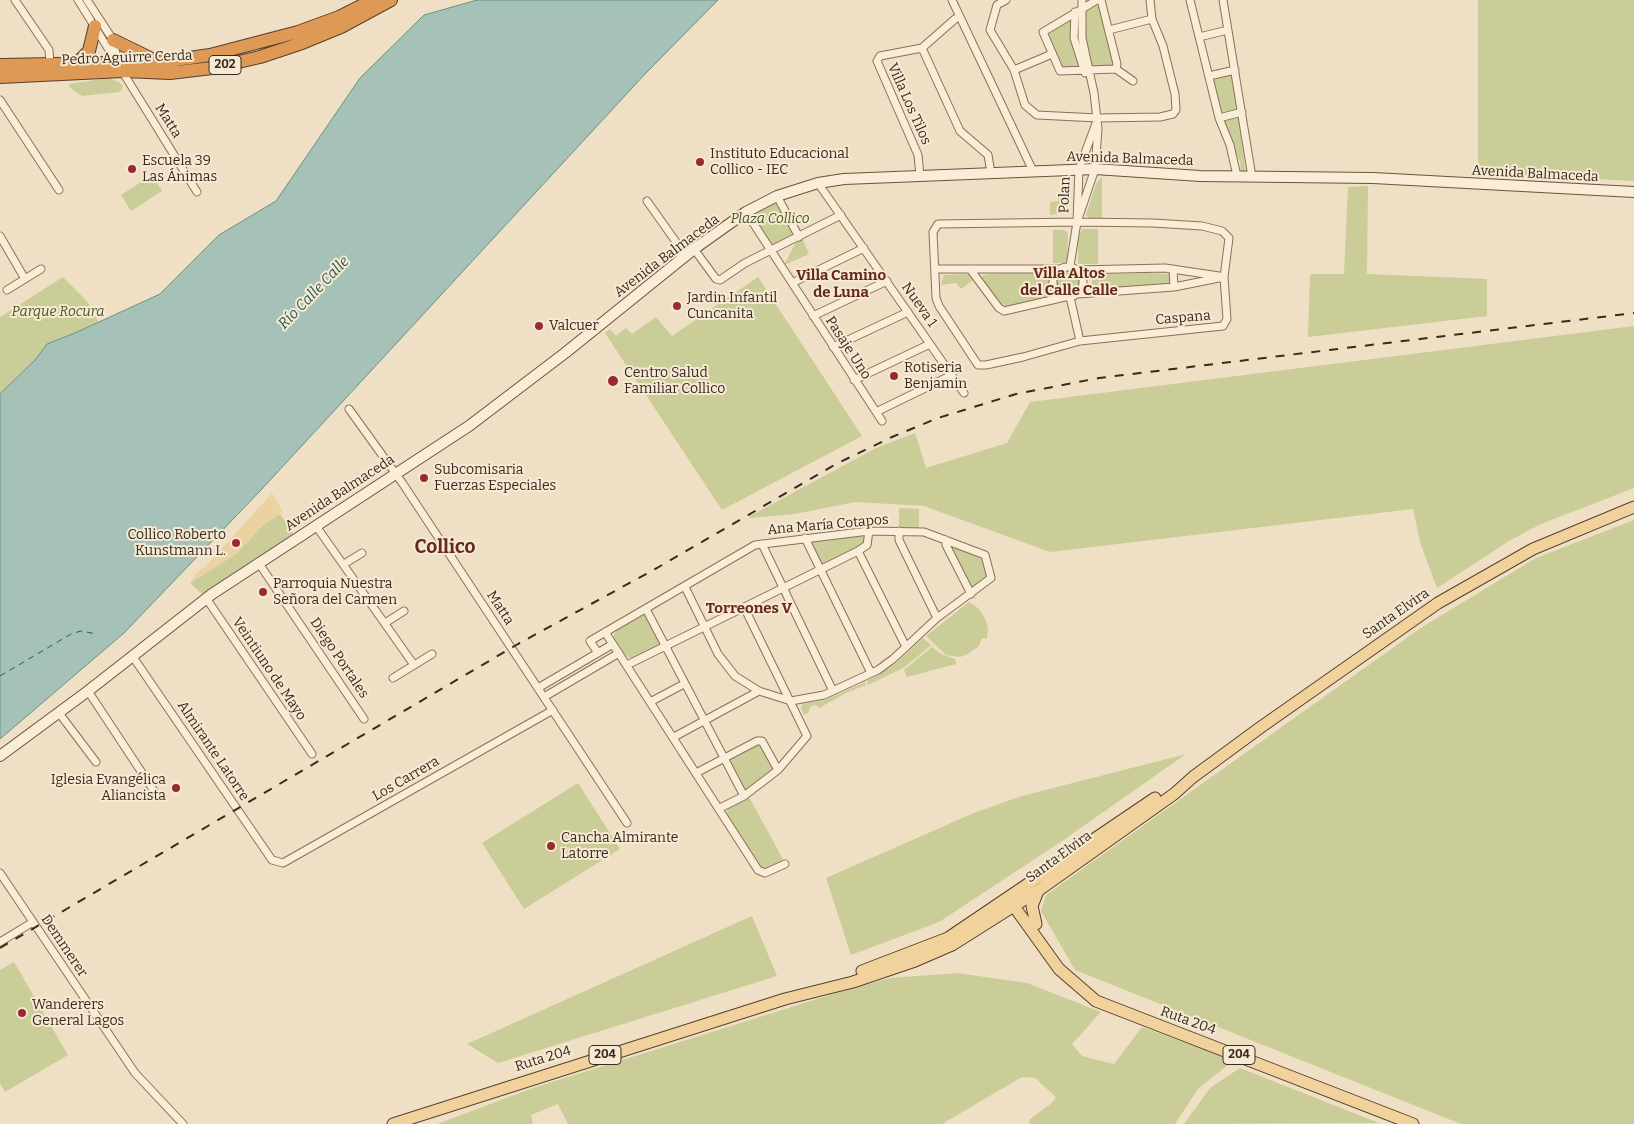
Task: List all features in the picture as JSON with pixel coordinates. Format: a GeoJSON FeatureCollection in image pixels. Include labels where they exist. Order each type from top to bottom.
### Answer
{"type":"FeatureCollection","features":[{"type":"Feature","properties":{"kind":"highway","name":"Pedro Aguirre Cerda"},"geometry":{"type":"LineString","coordinates":[[0,77],[121,67],[210,55],[278,39],[329,21],[373,0]]}},
{"type":"Feature","properties":{"kind":"highway","name":"Pedro Aguirre Cerda"},"geometry":{"type":"LineString","coordinates":[[0,65],[77,63],[170,73],[212,68],[260,57],[322,36],[391,0]]}},
{"type":"Feature","properties":{"kind":"highway"},"geometry":{"type":"LineString","coordinates":[[77,63],[89,51],[94,26]]}},
{"type":"Feature","properties":{"kind":"highway"},"geometry":{"type":"LineString","coordinates":[[113,40],[144,56],[162,62]]}},
{"type":"Feature","properties":{"kind":"main road","name":"Avenida Balmaceda"},"geometry":{"type":"LineString","coordinates":[[0,756],[133,657],[206,598],[258,562],[469,426],[565,354],[690,252],[746,212],[777,196],[818,183],[844,179],[1079,169],[1252,177],[1373,178],[1634,192]]}},
{"type":"Feature","properties":{"kind":"main road","name":"Santa Elvira"},"geometry":{"type":"LineString","coordinates":[[1014,900],[1039,890],[1174,794],[1193,777],[1438,603],[1534,549],[1634,507]]}},
{"type":"Feature","properties":{"kind":"main road","name":"Santa Elvira"},"geometry":{"type":"LineString","coordinates":[[1014,900],[1170,788],[1193,777]]}},
{"type":"Feature","properties":{"kind":"main road"},"geometry":{"type":"LineString","coordinates":[[1036,924],[1032,906],[1039,890]]}},
{"type":"Feature","properties":{"kind":"main road","name":"Ruta 204"},"geometry":{"type":"LineString","coordinates":[[1014,900],[1023,918],[1058,969],[1089,996],[1112,1008],[1244,1057],[1413,1124]]}},
{"type":"Feature","properties":{"kind":"main road","name":"Ruta 204"},"geometry":{"type":"LineString","coordinates":[[818,989],[853,982],[915,962],[952,945],[995,919],[1014,900]]}},
{"type":"Feature","properties":{"kind":"main road","name":"Ruta 204"},"geometry":{"type":"LineString","coordinates":[[1014,900],[1036,924],[1071,979]]}},
{"type":"Feature","properties":{"kind":"main road","name":"Ruta 204"},"geometry":{"type":"LineString","coordinates":[[392,1124],[818,989],[948,938],[1014,900]]}},
{"type":"Feature","properties":{"kind":"main road"},"geometry":{"type":"LineString","coordinates":[[995,919],[1023,918]]}},
{"type":"Feature","properties":{"kind":"street"},"geometry":{"type":"LineString","coordinates":[[15,0],[48,50],[50,64]]}},
{"type":"Feature","properties":{"kind":"street","name":"Matta"},"geometry":{"type":"LineString","coordinates":[[78,0],[197,192]]}},
{"type":"Feature","properties":{"kind":"street","name":"Matta"},"geometry":{"type":"LineString","coordinates":[[87,0],[113,40],[121,67]]}},
{"type":"Feature","properties":{"kind":"street"},"geometry":{"type":"LineString","coordinates":[[952,0],[1033,171]]}},
{"type":"Feature","properties":{"kind":"street"},"geometry":{"type":"LineString","coordinates":[[1006,0],[997,5],[990,30],[1014,70],[1025,105],[1037,115],[1098,118],[1169,116],[1176,110],[1175,94],[1163,46],[1152,20],[1150,0]]}},
{"type":"Feature","properties":{"kind":"street","name":"Polan"},"geometry":{"type":"LineString","coordinates":[[1077,222],[1095,169],[1098,118],[1094,93],[1086,70],[1078,10],[1082,0]]}},
{"type":"Feature","properties":{"kind":"street"},"geometry":{"type":"LineString","coordinates":[[1097,0],[1042,32],[1060,70],[1116,69],[1133,81]]}},
{"type":"Feature","properties":{"kind":"street"},"geometry":{"type":"LineString","coordinates":[[1101,0],[1110,30],[1116,69]]}},
{"type":"Feature","properties":{"kind":"street"},"geometry":{"type":"LineString","coordinates":[[1190,0],[1218,118],[1230,145],[1237,176]]}},
{"type":"Feature","properties":{"kind":"street"},"geometry":{"type":"LineString","coordinates":[[1223,0],[1252,177]]}},
{"type":"Feature","properties":{"kind":"street"},"geometry":{"type":"LineString","coordinates":[[955,19],[922,48],[960,130],[986,151],[991,173]]}},
{"type":"Feature","properties":{"kind":"street"},"geometry":{"type":"LineString","coordinates":[[1110,30],[1152,20]]}},
{"type":"Feature","properties":{"kind":"street"},"geometry":{"type":"LineString","coordinates":[[1199,36],[1228,30]]}},
{"type":"Feature","properties":{"kind":"street","name":"Villa Los Tilos"},"geometry":{"type":"LineString","coordinates":[[920,176],[918,155],[877,62],[880,56],[922,48]]}},
{"type":"Feature","properties":{"kind":"street"},"geometry":{"type":"LineString","coordinates":[[1014,70],[1052,54]]}},
{"type":"Feature","properties":{"kind":"street"},"geometry":{"type":"LineString","coordinates":[[1209,76],[1235,70]]}},
{"type":"Feature","properties":{"kind":"street"},"geometry":{"type":"LineString","coordinates":[[0,100],[59,190]]}},
{"type":"Feature","properties":{"kind":"street"},"geometry":{"type":"LineString","coordinates":[[1218,118],[1242,112]]}},
{"type":"Feature","properties":{"kind":"street","name":"Polan"},"geometry":{"type":"LineString","coordinates":[[1070,266],[1077,222],[1079,169],[1098,118]]}},
{"type":"Feature","properties":{"kind":"street","name":"Nueva 1"},"geometry":{"type":"LineString","coordinates":[[818,183],[964,393]]}},
{"type":"Feature","properties":{"kind":"street"},"geometry":{"type":"LineString","coordinates":[[777,196],[799,237]]}},
{"type":"Feature","properties":{"kind":"street"},"geometry":{"type":"LineString","coordinates":[[647,201],[690,252],[716,279],[720,280],[745,263],[841,216]]}},
{"type":"Feature","properties":{"kind":"street","name":"Pasaje Uno"},"geometry":{"type":"LineString","coordinates":[[746,212],[882,421]]}},
{"type":"Feature","properties":{"kind":"street","name":"Caspana"},"geometry":{"type":"LineString","coordinates":[[1153,223],[1202,226],[1222,230],[1230,238],[1224,277],[1227,320],[1223,326],[1080,341],[986,366],[978,365],[939,306],[936,298],[935,269],[933,232],[938,224],[1153,223]]}},
{"type":"Feature","properties":{"kind":"street"},"geometry":{"type":"LineString","coordinates":[[0,236],[25,279]]}},
{"type":"Feature","properties":{"kind":"street"},"geometry":{"type":"LineString","coordinates":[[792,283],[864,248]]}},
{"type":"Feature","properties":{"kind":"street"},"geometry":{"type":"LineString","coordinates":[[935,269],[1060,269],[1070,266],[1078,270],[1173,269],[1224,277]]}},
{"type":"Feature","properties":{"kind":"street"},"geometry":{"type":"LineString","coordinates":[[7,290],[42,269]]}},
{"type":"Feature","properties":{"kind":"street"},"geometry":{"type":"LineString","coordinates":[[970,269],[999,308],[1004,311],[1078,294],[1174,287],[1224,277]]}},
{"type":"Feature","properties":{"kind":"street"},"geometry":{"type":"LineString","coordinates":[[1060,269],[1054,277],[1054,287],[1068,297],[1080,341]]}},
{"type":"Feature","properties":{"kind":"street"},"geometry":{"type":"LineString","coordinates":[[1173,269],[1174,287]]}},
{"type":"Feature","properties":{"kind":"street"},"geometry":{"type":"LineString","coordinates":[[1078,270],[1083,283],[1078,294]]}},
{"type":"Feature","properties":{"kind":"street"},"geometry":{"type":"LineString","coordinates":[[813,316],[887,281]]}},
{"type":"Feature","properties":{"kind":"street"},"geometry":{"type":"LineString","coordinates":[[833,347],[908,312]]}},
{"type":"Feature","properties":{"kind":"street"},"geometry":{"type":"LineString","coordinates":[[854,380],[930,344]]}},
{"type":"Feature","properties":{"kind":"street"},"geometry":{"type":"LineString","coordinates":[[876,412],[952,375]]}},
{"type":"Feature","properties":{"kind":"street","name":"Matta"},"geometry":{"type":"LineString","coordinates":[[349,408],[396,474],[627,823]]}},
{"type":"Feature","properties":{"kind":"street"},"geometry":{"type":"LineString","coordinates":[[316,526],[414,665]]}},
{"type":"Feature","properties":{"kind":"street"},"geometry":{"type":"LineString","coordinates":[[627,664],[858,551],[867,545],[869,531]]}},
{"type":"Feature","properties":{"kind":"street","name":"Ana María Cotapos"},"geometry":{"type":"LineString","coordinates":[[598,653],[590,641],[685,587],[755,544],[869,531],[924,532],[985,555],[991,578],[971,594]]}},
{"type":"Feature","properties":{"kind":"street"},"geometry":{"type":"LineString","coordinates":[[899,532],[899,540],[937,618]]}},
{"type":"Feature","properties":{"kind":"street"},"geometry":{"type":"LineString","coordinates":[[805,538],[871,673]]}},
{"type":"Feature","properties":{"kind":"street"},"geometry":{"type":"LineString","coordinates":[[685,587],[718,654],[735,676],[759,691],[791,701],[833,691],[871,673],[893,659],[937,618],[971,594],[946,545],[946,540]]}},
{"type":"Feature","properties":{"kind":"street"},"geometry":{"type":"LineString","coordinates":[[762,544],[833,691]]}},
{"type":"Feature","properties":{"kind":"street"},"geometry":{"type":"LineString","coordinates":[[858,551],[906,647]]}},
{"type":"Feature","properties":{"kind":"street"},"geometry":{"type":"LineString","coordinates":[[344,564],[362,553]]}},
{"type":"Feature","properties":{"kind":"street","name":"Diego Portales"},"geometry":{"type":"LineString","coordinates":[[258,562],[364,720]]}},
{"type":"Feature","properties":{"kind":"street","name":"Veintiuno de Mayo"},"geometry":{"type":"LineString","coordinates":[[206,598],[312,754]]}},
{"type":"Feature","properties":{"kind":"street"},"geometry":{"type":"LineString","coordinates":[[720,808],[744,796],[778,770],[807,736],[744,607]]}},
{"type":"Feature","properties":{"kind":"street"},"geometry":{"type":"LineString","coordinates":[[646,609],[744,796]]}},
{"type":"Feature","properties":{"kind":"street"},"geometry":{"type":"LineString","coordinates":[[385,624],[404,611]]}},
{"type":"Feature","properties":{"kind":"street"},"geometry":{"type":"LineString","coordinates":[[605,632],[720,808],[758,870],[765,873],[785,864]]}},
{"type":"Feature","properties":{"kind":"street"},"geometry":{"type":"LineString","coordinates":[[538,688],[613,644]]}},
{"type":"Feature","properties":{"kind":"street"},"geometry":{"type":"LineString","coordinates":[[544,697],[619,653]]}},
{"type":"Feature","properties":{"kind":"street"},"geometry":{"type":"LineString","coordinates":[[393,678],[432,654]]}},
{"type":"Feature","properties":{"kind":"street","name":"Almirante Latorre"},"geometry":{"type":"LineString","coordinates":[[133,657],[272,860]]}},
{"type":"Feature","properties":{"kind":"street"},"geometry":{"type":"LineString","coordinates":[[650,702],[684,684]]}},
{"type":"Feature","properties":{"kind":"street"},"geometry":{"type":"LineString","coordinates":[[88,691],[154,791]]}},
{"type":"Feature","properties":{"kind":"street"},"geometry":{"type":"LineString","coordinates":[[674,737],[759,691]]}},
{"type":"Feature","properties":{"kind":"street","name":"Los Carrera"},"geometry":{"type":"LineString","coordinates":[[272,860],[282,864],[552,710]]}},
{"type":"Feature","properties":{"kind":"street"},"geometry":{"type":"LineString","coordinates":[[59,713],[96,762]]}},
{"type":"Feature","properties":{"kind":"street"},"geometry":{"type":"LineString","coordinates":[[696,773],[757,741],[762,741],[778,770]]}},
{"type":"Feature","properties":{"kind":"street","name":"Demmerer"},"geometry":{"type":"LineString","coordinates":[[0,873],[135,1073],[183,1124]]}},
{"type":"Feature","properties":{"kind":"street"},"geometry":{"type":"LineString","coordinates":[[0,942],[33,922]]}},
{"type":"Feature","properties":{"kind":"green space"},"geometry":{"type":"Polygon","coordinates":[[[1478,0],[1634,0],[1634,181],[1478,173],[1478,0]]]}},
{"type":"Feature","properties":{"kind":"green space"},"geometry":{"type":"Polygon","coordinates":[[[1099,1],[1114,62],[1113,67],[1091,68],[1085,45],[1083,10],[1099,1]]]}},
{"type":"Feature","properties":{"kind":"green space"},"geometry":{"type":"Polygon","coordinates":[[[1072,17],[1081,66],[1062,67],[1046,33],[1072,17]]]}},
{"type":"Feature","properties":{"kind":"green space"},"geometry":{"type":"Polygon","coordinates":[[[1229,75],[1233,77],[1246,174],[1241,173],[1240,161],[1227,135],[1213,80],[1229,75]]]}},
{"type":"Feature","properties":{"kind":"green space"},"geometry":{"type":"Polygon","coordinates":[[[109,78],[123,86],[120,92],[82,96],[69,87],[69,84],[109,78]]]}},
{"type":"Feature","properties":{"kind":"green space"},"geometry":{"type":"Polygon","coordinates":[[[152,175],[162,191],[131,211],[121,195],[152,175]]]}},
{"type":"Feature","properties":{"kind":"green space"},"geometry":{"type":"Polygon","coordinates":[[[1102,177],[1102,218],[1088,218],[1086,214],[1097,182],[1102,177]]]}},
{"type":"Feature","properties":{"kind":"green space"},"geometry":{"type":"Polygon","coordinates":[[[1368,186],[1367,274],[1487,279],[1487,316],[1308,337],[1310,276],[1312,274],[1344,274],[1348,187],[1368,186]]]}},
{"type":"Feature","properties":{"kind":"green space"},"geometry":{"type":"Polygon","coordinates":[[[1068,193],[1066,213],[1050,215],[1050,202],[1058,201],[1058,194],[1068,193]]]}},
{"type":"Feature","properties":{"kind":"green space","name":"Plaza Collico"},"geometry":{"type":"Polygon","coordinates":[[[777,200],[794,234],[770,247],[751,216],[751,211],[777,200]]]}},
{"type":"Feature","properties":{"kind":"green space"},"geometry":{"type":"Polygon","coordinates":[[[1083,229],[1098,229],[1098,264],[1078,264],[1078,242],[1083,229]]]}},
{"type":"Feature","properties":{"kind":"green space"},"geometry":{"type":"Polygon","coordinates":[[[1053,230],[1063,230],[1068,233],[1067,261],[1063,263],[1053,263],[1053,230]]]}},
{"type":"Feature","properties":{"kind":"green space"},"geometry":{"type":"Polygon","coordinates":[[[802,238],[809,254],[784,265],[797,240],[802,238]]]}},
{"type":"Feature","properties":{"kind":"green space"},"geometry":{"type":"Polygon","coordinates":[[[1069,270],[1077,274],[1081,282],[1077,290],[1069,294],[1061,290],[1057,282],[1061,274],[1069,270]]]}},
{"type":"Feature","properties":{"kind":"green space"},"geometry":{"type":"Polygon","coordinates":[[[1051,273],[1053,275],[1051,282],[1055,297],[1004,311],[981,281],[982,276],[987,274],[1051,273]]]}},
{"type":"Feature","properties":{"kind":"green space"},"geometry":{"type":"Polygon","coordinates":[[[969,274],[973,280],[961,289],[956,283],[941,285],[944,275],[969,274]]]}},
{"type":"Feature","properties":{"kind":"green space"},"geometry":{"type":"Polygon","coordinates":[[[1169,274],[1171,282],[1167,285],[1091,289],[1093,275],[1169,274]]]}},
{"type":"Feature","properties":{"kind":"green space","name":"Parque Rocura"},"geometry":{"type":"Polygon","coordinates":[[[63,277],[87,301],[99,323],[47,344],[36,359],[0,394],[0,317],[63,277]]]}},
{"type":"Feature","properties":{"kind":"green space"},"geometry":{"type":"Polygon","coordinates":[[[758,277],[862,436],[722,510],[605,333],[610,329],[616,336],[626,328],[632,334],[656,317],[672,336],[758,277]]]}},
{"type":"Feature","properties":{"kind":"green space"},"geometry":{"type":"Polygon","coordinates":[[[1634,326],[1634,488],[1541,524],[1509,541],[1437,588],[1420,542],[1413,509],[1050,552],[924,506],[855,502],[795,514],[750,518],[750,516],[876,448],[915,433],[926,468],[1007,443],[1030,402],[1634,326]]]}},
{"type":"Feature","properties":{"kind":"green space"},"geometry":{"type":"Polygon","coordinates":[[[899,508],[919,509],[919,528],[899,528],[899,508]]]}},
{"type":"Feature","properties":{"kind":"green space"},"geometry":{"type":"Polygon","coordinates":[[[280,514],[295,536],[204,596],[190,583],[236,554],[263,525],[280,514]]]}},
{"type":"Feature","properties":{"kind":"green space"},"geometry":{"type":"Polygon","coordinates":[[[1634,520],[1634,1124],[1461,1124],[1075,970],[1041,911],[1046,895],[1422,627],[1536,558],[1634,520]]]}},
{"type":"Feature","properties":{"kind":"green space"},"geometry":{"type":"Polygon","coordinates":[[[862,534],[865,539],[861,547],[821,566],[809,542],[862,534]]]}},
{"type":"Feature","properties":{"kind":"green space"},"geometry":{"type":"Polygon","coordinates":[[[948,543],[981,555],[987,575],[985,579],[971,588],[948,543]]]}},
{"type":"Feature","properties":{"kind":"green space"},"geometry":{"type":"Polygon","coordinates":[[[969,602],[978,608],[985,618],[988,628],[987,639],[982,638],[979,646],[968,654],[960,657],[946,655],[926,636],[969,602]]]}},
{"type":"Feature","properties":{"kind":"green space"},"geometry":{"type":"Polygon","coordinates":[[[646,614],[662,644],[633,658],[627,657],[614,638],[614,634],[646,614]]]}},
{"type":"Feature","properties":{"kind":"green space"},"geometry":{"type":"Polygon","coordinates":[[[923,638],[931,645],[903,668],[868,685],[867,681],[894,665],[923,638]]]}},
{"type":"Feature","properties":{"kind":"green space"},"geometry":{"type":"Polygon","coordinates":[[[932,647],[941,654],[955,659],[956,664],[907,677],[904,670],[932,647]]]}},
{"type":"Feature","properties":{"kind":"green space"},"geometry":{"type":"Polygon","coordinates":[[[865,682],[866,685],[846,693],[819,708],[816,705],[811,706],[808,713],[804,715],[801,708],[803,704],[825,700],[865,682]]]}},
{"type":"Feature","properties":{"kind":"green space"},"geometry":{"type":"Polygon","coordinates":[[[760,742],[775,768],[749,789],[745,789],[728,760],[760,742]]]}},
{"type":"Feature","properties":{"kind":"green space"},"geometry":{"type":"Polygon","coordinates":[[[1186,754],[1065,839],[939,922],[851,955],[826,878],[976,812],[1022,796],[1186,754]]]}},
{"type":"Feature","properties":{"kind":"green space","name":"Cancha Almirante Latorre"},"geometry":{"type":"Polygon","coordinates":[[[578,783],[620,849],[524,909],[482,843],[578,783]]]}},
{"type":"Feature","properties":{"kind":"green space"},"geometry":{"type":"Polygon","coordinates":[[[749,797],[784,861],[766,869],[761,868],[727,814],[728,808],[749,797]]]}},
{"type":"Feature","properties":{"kind":"green space"},"geometry":{"type":"Polygon","coordinates":[[[752,916],[777,976],[498,1063],[467,1044],[752,916]]]}},
{"type":"Feature","properties":{"kind":"green space","name":"Wanderers General Lagos"},"geometry":{"type":"Polygon","coordinates":[[[14,962],[68,1055],[5,1092],[0,1083],[0,970],[14,962]]]}},
{"type":"Feature","properties":{"kind":"green space"},"geometry":{"type":"Polygon","coordinates":[[[957,973],[1027,983],[1101,1012],[1072,1044],[1082,1056],[1114,1064],[1142,1027],[1219,1055],[1226,1059],[1228,1065],[1198,1089],[1175,1124],[1030,1124],[1029,1120],[1053,1102],[1056,1097],[1035,1078],[1022,1077],[942,1124],[568,1124],[558,1104],[531,1115],[533,1124],[437,1124],[533,1088],[830,995],[890,978],[957,973]]]}},
{"type":"Feature","properties":{"kind":"green space"},"geometry":{"type":"Polygon","coordinates":[[[1240,1068],[1379,1123],[1184,1124],[1210,1088],[1240,1068]]]}},
{"type":"Feature","properties":{"kind":"sand","name":"Collico Roberto Kunstmann L."},"geometry":{"type":"Polygon","coordinates":[[[272,493],[283,512],[263,525],[236,554],[190,583],[197,572],[205,567],[272,493]]]}},
{"type":"Feature","properties":{"kind":"water","name":"Río Calle Calle"},"geometry":{"type":"Polygon","coordinates":[[[477,0],[718,0],[645,74],[261,490],[124,633],[0,739],[0,394],[36,359],[47,344],[160,294],[219,235],[276,201],[360,78],[424,15],[477,0]]]}},
{"type":"Feature","properties":{"kind":"ferry route"},"geometry":{"type":"LineString","coordinates":[[0,676],[71,634],[81,631],[97,634]]}},
{"type":"Feature","properties":{"kind":"railway"},"geometry":{"type":"LineString","coordinates":[[0,948],[518,644],[657,568],[836,464],[892,437],[938,418],[1016,394],[1099,378],[1634,313]]}},
{"type":"Feature","properties":{"kind":"place","name":"Instituto Educacional Collico - IEC"},"geometry":{"type":"Point","coordinates":[700,162]}},
{"type":"Feature","properties":{"kind":"place","name":"Escuela 39 Las Ánimas"},"geometry":{"type":"Point","coordinates":[132,169]}},
{"type":"Feature","properties":{"kind":"place","name":"Jardin Infantil Cuncanita"},"geometry":{"type":"Point","coordinates":[677,306]}},
{"type":"Feature","properties":{"kind":"place","name":"Valcuer"},"geometry":{"type":"Point","coordinates":[539,326]}},
{"type":"Feature","properties":{"kind":"place","name":"Rotiseria Benjamin"},"geometry":{"type":"Point","coordinates":[894,376]}},
{"type":"Feature","properties":{"kind":"place","name":"Centro Salud Familiar Collico"},"geometry":{"type":"Point","coordinates":[613,381]}},
{"type":"Feature","properties":{"kind":"place","name":"Subcomisaria Fuerzas Especiales"},"geometry":{"type":"Point","coordinates":[424,478]}},
{"type":"Feature","properties":{"kind":"place","name":"Collico Roberto Kunstmann L."},"geometry":{"type":"Point","coordinates":[236,543]}},
{"type":"Feature","properties":{"kind":"place","name":"Parroquia Nuestra Señora del Carmen"},"geometry":{"type":"Point","coordinates":[263,592]}},
{"type":"Feature","properties":{"kind":"place","name":"Iglesia Evangélica Aliancista"},"geometry":{"type":"Point","coordinates":[176,788]}},
{"type":"Feature","properties":{"kind":"place","name":"Cancha Almirante Latorre"},"geometry":{"type":"Point","coordinates":[551,846]}},
{"type":"Feature","properties":{"kind":"place","name":"Wanderers General Lagos"},"geometry":{"type":"Point","coordinates":[22,1013]}},
{"type":"Feature","properties":{"kind":"district","name":"Villa Altos del Calle Calle"},"geometry":{"type":"Point","coordinates":[1069,282]}},
{"type":"Feature","properties":{"kind":"district","name":"Villa Camino de Luna"},"geometry":{"type":"Point","coordinates":[841,284]}},
{"type":"Feature","properties":{"kind":"district","name":"Collico"},"geometry":{"type":"Point","coordinates":[445,548]}},
{"type":"Feature","properties":{"kind":"district","name":"Torreones V"},"geometry":{"type":"Point","coordinates":[749,609]}}]}
